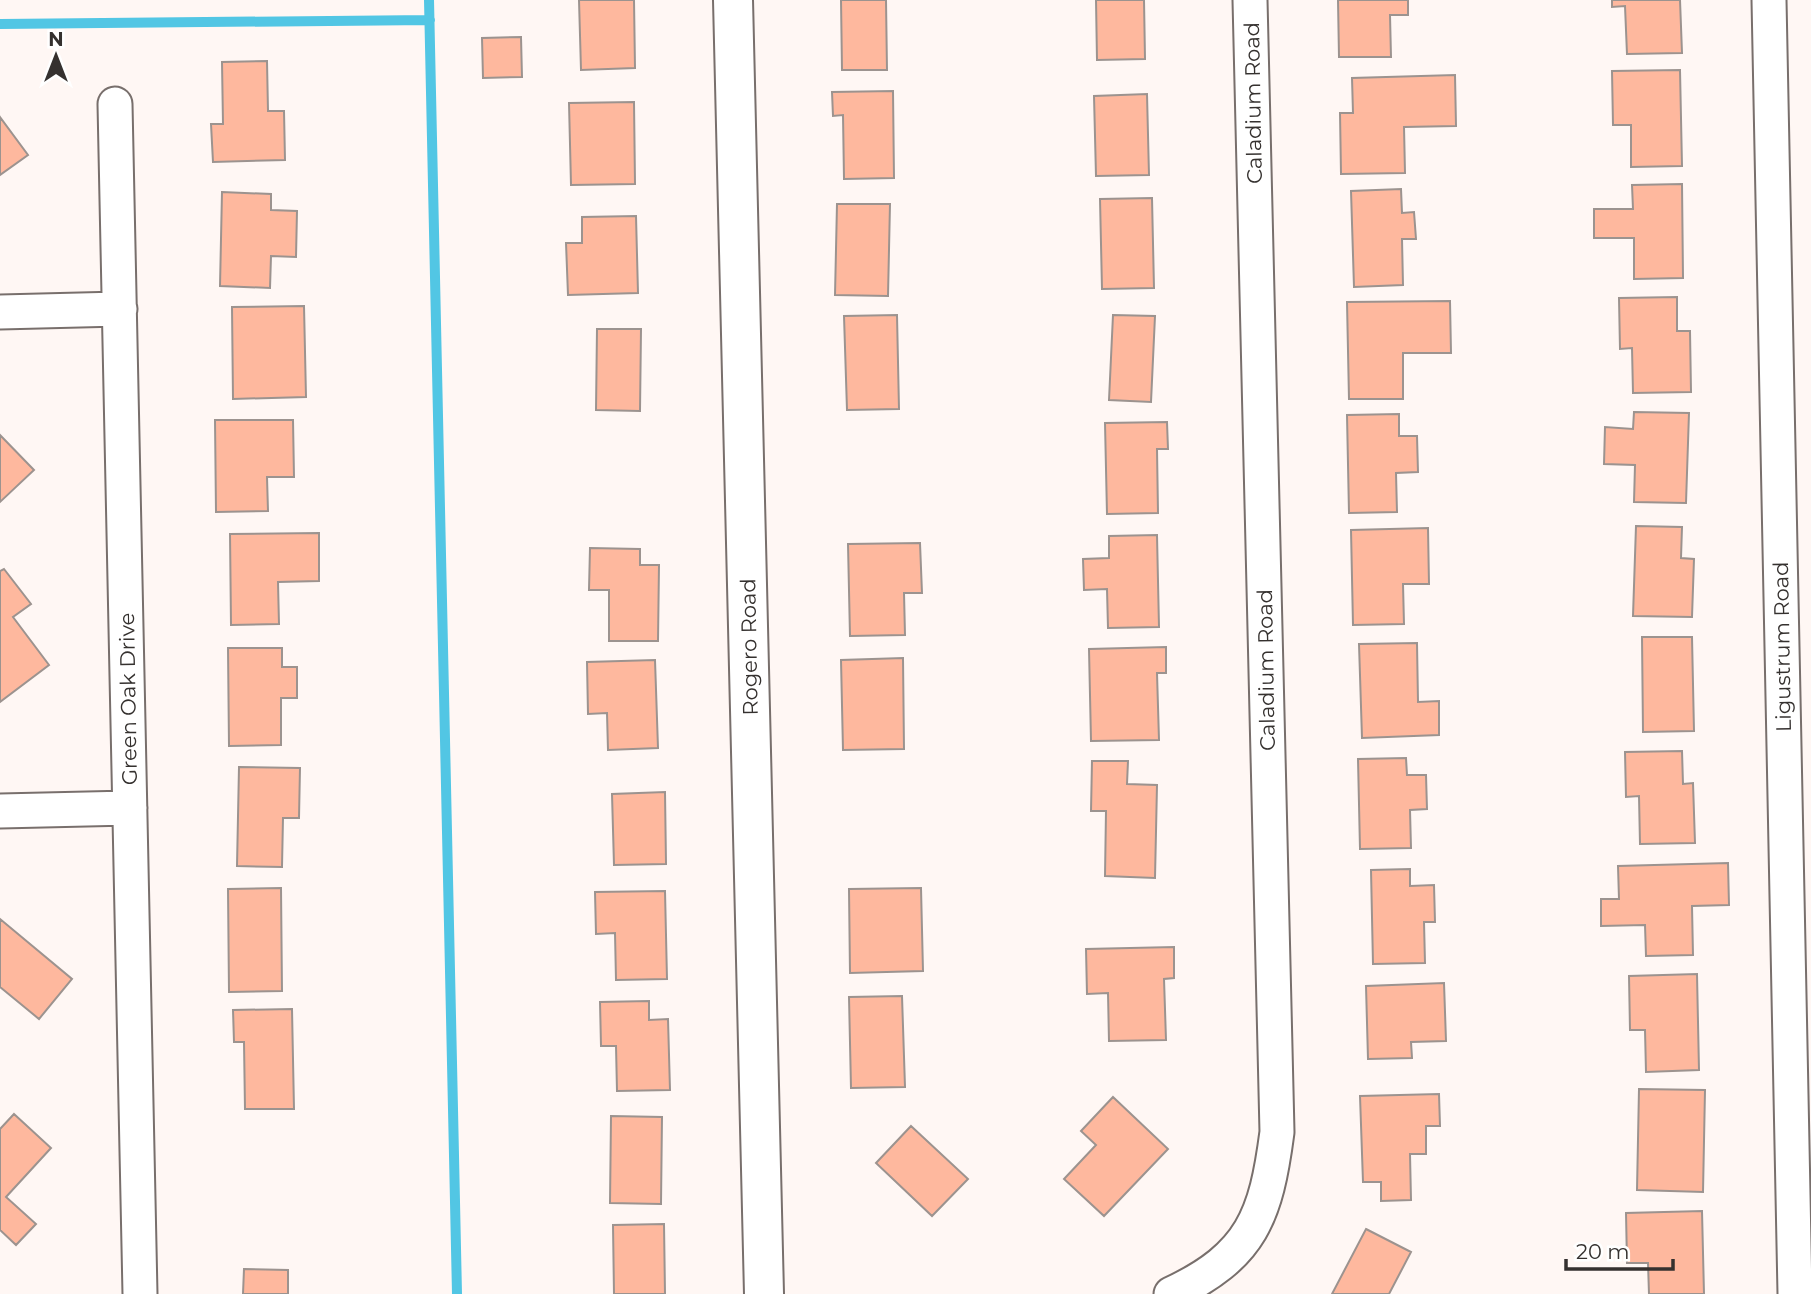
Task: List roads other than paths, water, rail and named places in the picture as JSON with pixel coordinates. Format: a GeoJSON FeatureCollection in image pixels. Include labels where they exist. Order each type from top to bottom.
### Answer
{"type":"FeatureCollection","features":[{"type":"Feature","properties":{"kind":"main road","name":"Rogero Road"},"geometry":{"type":"LineString","coordinates":[[733,0],[764,1294]]}},
{"type":"Feature","properties":{"kind":"street","name":"Caladium Road"},"geometry":{"type":"LineString","coordinates":[[1171,1294],[1207,1275],[1236,1252],[1258,1222],[1271,1181],[1277,1132],[1250,0]]}},
{"type":"Feature","properties":{"kind":"street","name":"Ligustrum Road"},"geometry":{"type":"LineString","coordinates":[[1769,0],[1795,1294]]}},
{"type":"Feature","properties":{"kind":"street","name":"Green Oak Drive"},"geometry":{"type":"LineString","coordinates":[[115,104],[140,1294]]}},
{"type":"Feature","properties":{"kind":"street"},"geometry":{"type":"LineString","coordinates":[[0,312],[120,309]]}},
{"type":"Feature","properties":{"kind":"street"},"geometry":{"type":"LineString","coordinates":[[0,811],[130,808]]}},
{"type":"Feature","properties":{"kind":"waterway"},"geometry":{"type":"LineString","coordinates":[[429,0],[457,1294]]}},
{"type":"Feature","properties":{"kind":"waterway"},"geometry":{"type":"LineString","coordinates":[[0,24],[430,20]]}}]}
